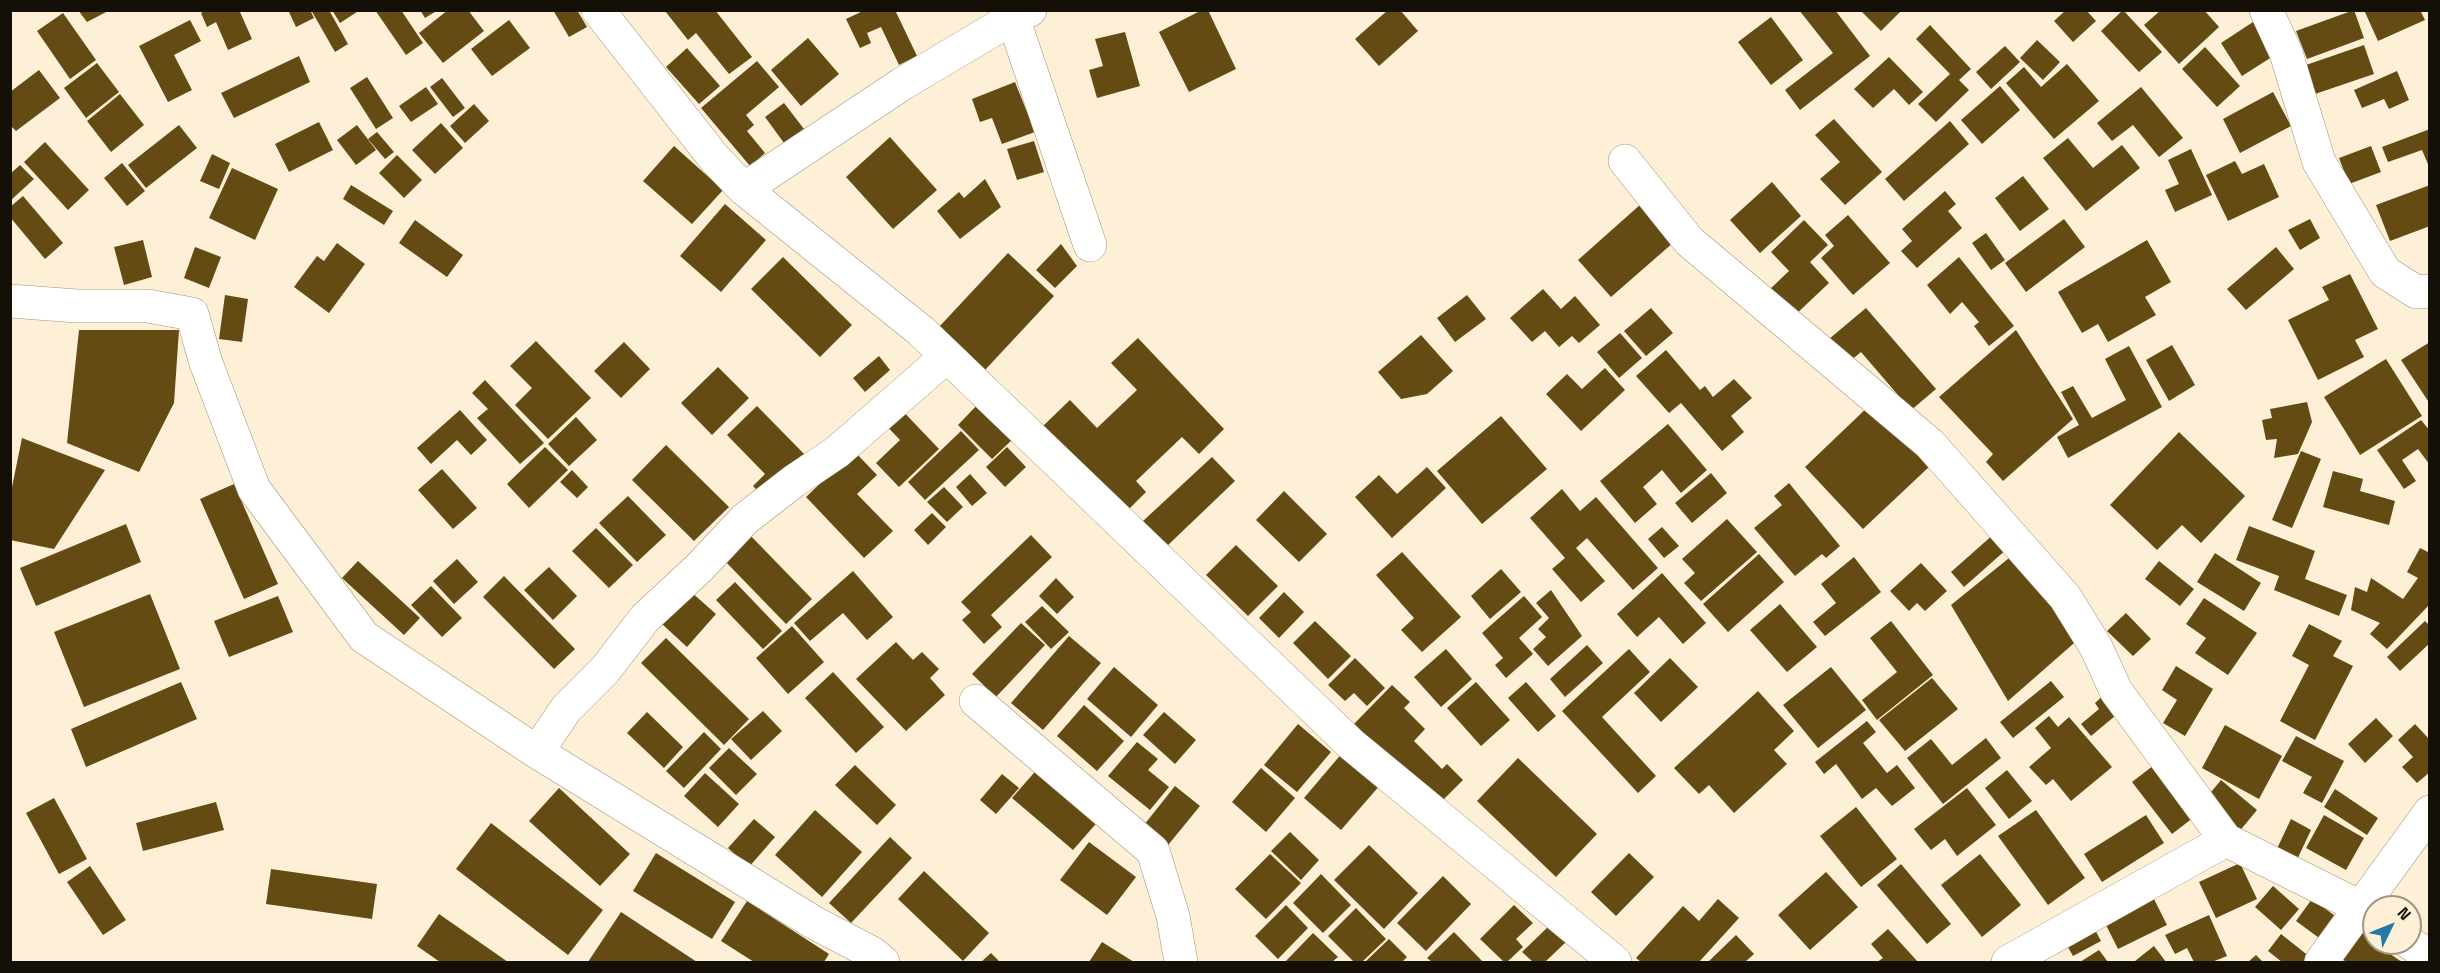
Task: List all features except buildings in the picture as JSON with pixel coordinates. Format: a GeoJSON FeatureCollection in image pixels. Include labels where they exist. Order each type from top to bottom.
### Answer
{"type":"FeatureCollection","features":[{"type":"Feature","properties":{"kind":"street"},"geometry":{"type":"LineString","coordinates":[[598,10],[715,159],[744,189],[921,331],[1351,744],[1614,963]]}},
{"type":"Feature","properties":{"kind":"street"},"geometry":{"type":"LineString","coordinates":[[2266,10],[2286,53],[2319,162],[2385,272],[2416,292],[2430,291]]}},
{"type":"Feature","properties":{"kind":"street"},"geometry":{"type":"LineString","coordinates":[[744,189],[902,84],[1021,14],[1090,245]]}},
{"type":"Feature","properties":{"kind":"street"},"geometry":{"type":"LineString","coordinates":[[1625,161],[1689,241],[1930,444],[2064,597],[2096,647],[2116,691],[2226,840],[2362,909]]}},
{"type":"Feature","properties":{"kind":"street"},"geometry":{"type":"LineString","coordinates":[[10,301],[77,306],[148,306],[192,314],[206,363],[254,489],[364,637],[537,752],[813,922],[872,953],[883,963]]}},
{"type":"Feature","properties":{"kind":"street"},"geometry":{"type":"LineString","coordinates":[[537,752],[566,709],[604,670],[645,618],[699,568],[745,519],[794,481],[837,452],[947,356]]}},
{"type":"Feature","properties":{"kind":"street"},"geometry":{"type":"LineString","coordinates":[[975,701],[1153,851],[1173,916],[1181,963]]}},
{"type":"Feature","properties":{"kind":"street"},"geometry":{"type":"LineString","coordinates":[[2378,895],[2430,813]]}},
{"type":"Feature","properties":{"kind":"street"},"geometry":{"type":"LineString","coordinates":[[2008,963],[2226,840]]}},
{"type":"Feature","properties":{"kind":"street"},"geometry":{"type":"LineString","coordinates":[[2320,963],[2362,917]]}}]}
